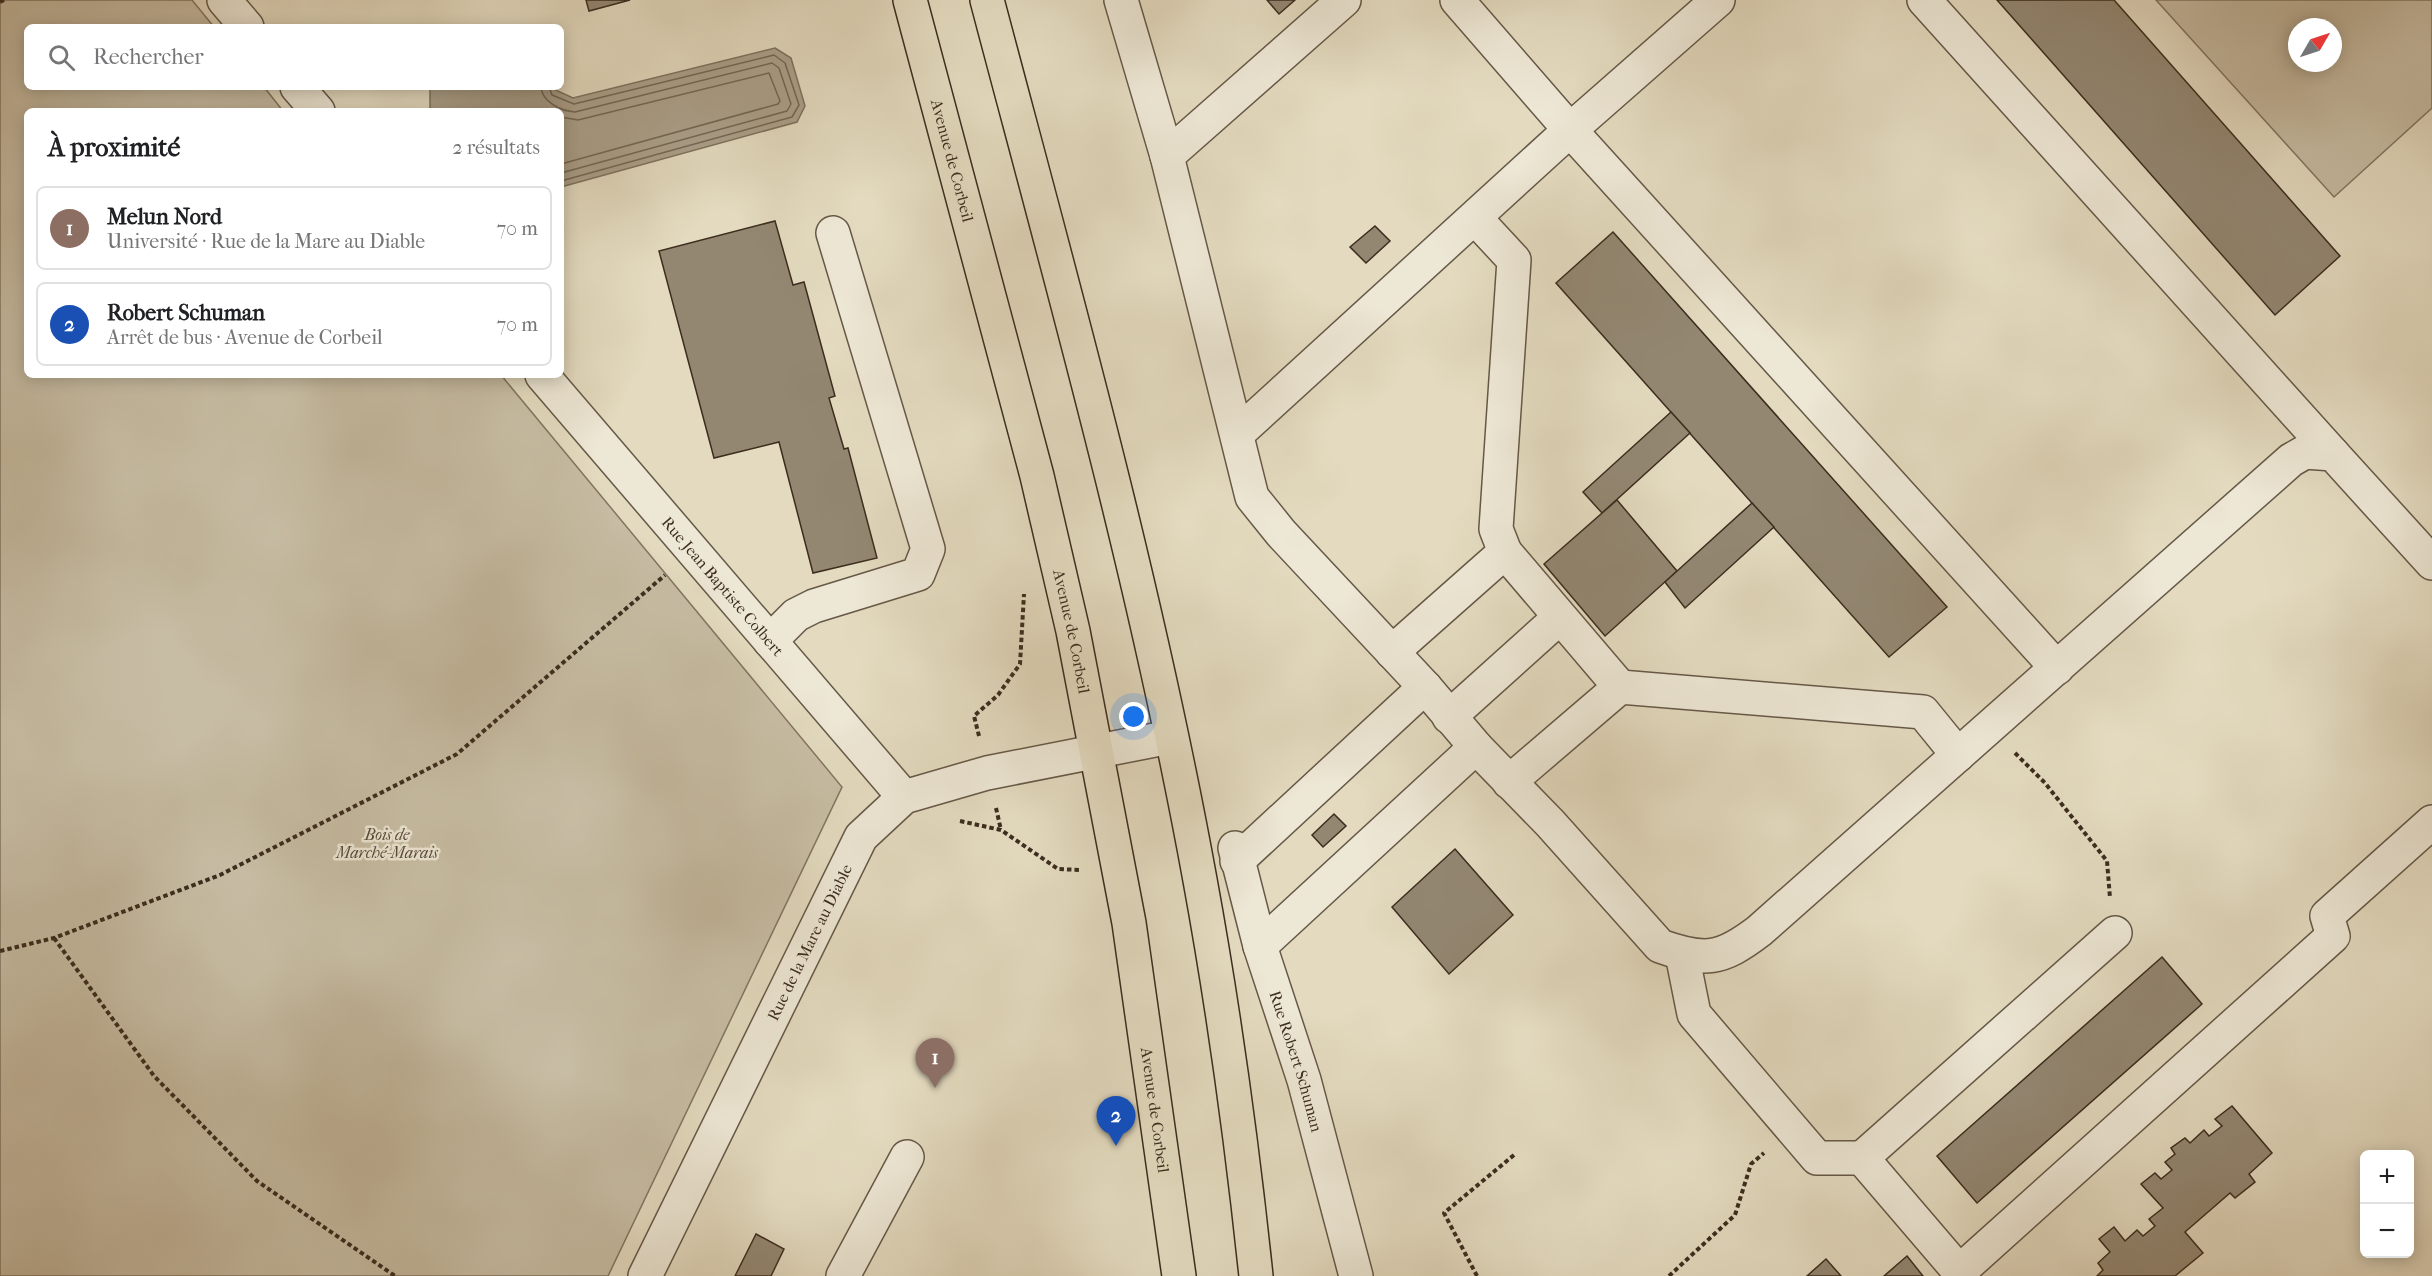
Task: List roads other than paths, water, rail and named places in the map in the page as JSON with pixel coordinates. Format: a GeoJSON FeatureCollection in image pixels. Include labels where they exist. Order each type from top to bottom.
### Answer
{"type":"FeatureCollection","features":[{"type":"Feature","properties":{"kind":"main road","name":"Avenue de Corbeil"},"geometry":{"type":"LineString","coordinates":[[910,0],[1036,476],[1072,631],[1129,922],[1179,1276]]}},
{"type":"Feature","properties":{"kind":"main road"},"geometry":{"type":"LineString","coordinates":[[987,0],[1127,542],[1170,737],[1200,881],[1237,1112],[1256,1276]]}},
{"type":"Feature","properties":{"kind":"street"},"geometry":{"type":"LineString","coordinates":[[224,0],[244,24]]}},
{"type":"Feature","properties":{"kind":"street"},"geometry":{"type":"LineString","coordinates":[[1121,0],[1167,156],[1252,497],[1281,533],[1425,687],[1476,747],[1550,823],[1660,946],[1682,954],[1710,957],[1733,951],[2291,460],[2306,452],[2333,454]]}},
{"type":"Feature","properties":{"kind":"street"},"geometry":{"type":"LineString","coordinates":[[1167,156],[1344,0]]}},
{"type":"Feature","properties":{"kind":"street"},"geometry":{"type":"LineString","coordinates":[[1457,0],[1570,130],[2056,668]]}},
{"type":"Feature","properties":{"kind":"street"},"geometry":{"type":"LineString","coordinates":[[1237,435],[1570,130],[1718,0]]}},
{"type":"Feature","properties":{"kind":"street"},"geometry":{"type":"LineString","coordinates":[[1924,0],[2432,563]]}},
{"type":"Feature","properties":{"kind":"street"},"geometry":{"type":"LineString","coordinates":[[300,90],[315,108]]}},
{"type":"Feature","properties":{"kind":"street"},"geometry":{"type":"LineString","coordinates":[[1475,218],[1514,260],[1496,528],[1505,552],[1620,687],[1923,712],[1958,755]]}},
{"type":"Feature","properties":{"kind":"street"},"geometry":{"type":"LineString","coordinates":[[770,641],[796,615],[814,606],[918,574],[928,549],[833,233]]}},
{"type":"Feature","properties":{"kind":"street","name":"Rue Jean Baptiste Colbert"},"geometry":{"type":"LineString","coordinates":[[545,378],[904,797]]}},
{"type":"Feature","properties":{"kind":"street"},"geometry":{"type":"LineString","coordinates":[[1392,652],[1505,552]]}},
{"type":"Feature","properties":{"kind":"street"},"geometry":{"type":"LineString","coordinates":[[1449,717],[1559,618]]}},
{"type":"Feature","properties":{"kind":"street","name":"Rue Robert Schuman"},"geometry":{"type":"LineString","coordinates":[[1356,1276],[1304,1080],[1260,946],[1236,855],[1425,687]]}},
{"type":"Feature","properties":{"kind":"street"},"geometry":{"type":"LineString","coordinates":[[1509,782],[1620,687]]}},
{"type":"Feature","properties":{"kind":"street","name":"Rue de la Mare au Diable"},"geometry":{"type":"LineString","coordinates":[[645,1276],[861,837],[904,797],[987,773],[1170,737]]}},
{"type":"Feature","properties":{"kind":"street"},"geometry":{"type":"LineString","coordinates":[[1260,946],[1476,747]]}},
{"type":"Feature","properties":{"kind":"street"},"geometry":{"type":"LineString","coordinates":[[1862,1158],[1961,1274],[2333,936],[2327,916],[2432,822]]}},
{"type":"Feature","properties":{"kind":"street"},"geometry":{"type":"LineString","coordinates":[[1682,954],[1694,1014],[1817,1158],[1862,1158],[2115,933]]}},
{"type":"Feature","properties":{"kind":"street"},"geometry":{"type":"LineString","coordinates":[[843,1276],[907,1157]]}},
{"type":"Feature","properties":{"kind":"water"},"geometry":{"type":"Polygon","coordinates":[[[775,48],[791,58],[805,106],[797,122],[564,186],[564,108],[430,108],[430,90],[556,90],[573,98],[775,48]]]}},
{"type":"Feature","properties":{"kind":"place","name":"Melun Nord"},"geometry":{"type":"Point","coordinates":[935,1088]}},
{"type":"Feature","properties":{"kind":"place","name":"Robert Schuman"},"geometry":{"type":"Point","coordinates":[1116,1146]}},
{"type":"Feature","properties":{"kind":"park label","name":"Bois de Marché-Marais"},"geometry":{"type":"Point","coordinates":[387,843]}}]}
